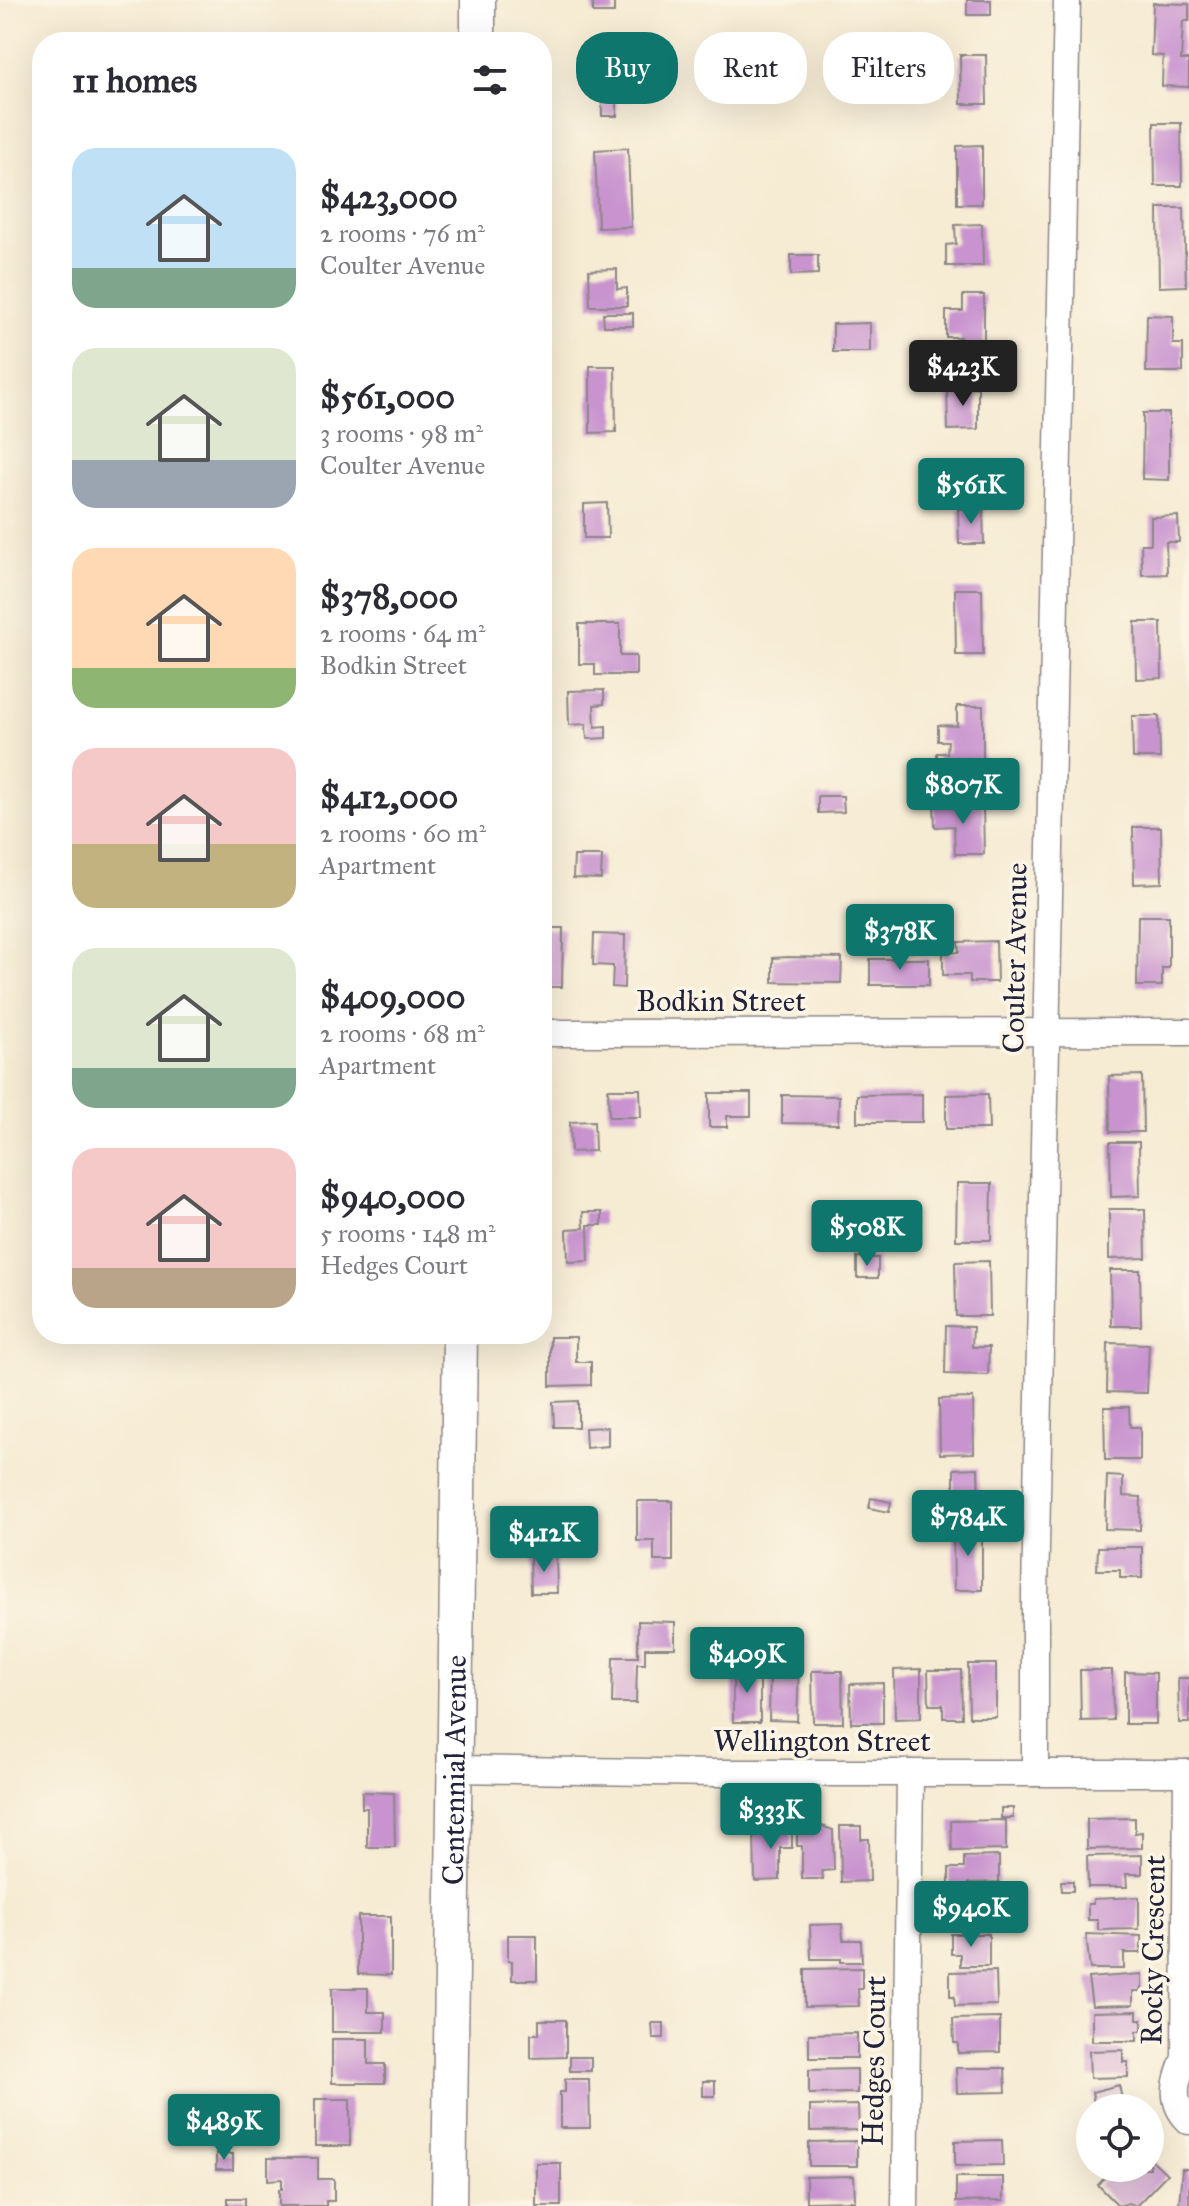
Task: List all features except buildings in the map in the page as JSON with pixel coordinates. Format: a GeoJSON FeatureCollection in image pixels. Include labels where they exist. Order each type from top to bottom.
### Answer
{"type":"FeatureCollection","features":[{"type":"Feature","properties":{"kind":"main road"},"geometry":{"type":"LineString","coordinates":[[478,0],[478,32]]}},
{"type":"Feature","properties":{"kind":"main road","name":"Centennial Avenue"},"geometry":{"type":"LineString","coordinates":[[449,2206],[460,1344]]}},
{"type":"Feature","properties":{"kind":"street","name":"Coulter Avenue"},"geometry":{"type":"LineString","coordinates":[[1035,1773],[1035,1596],[1067,0]]}},
{"type":"Feature","properties":{"kind":"street","name":"Bodkin Street"},"geometry":{"type":"LineString","coordinates":[[552,1033],[1189,1032]]}},
{"type":"Feature","properties":{"kind":"street","name":"Wellington Street"},"geometry":{"type":"LineString","coordinates":[[454,1769],[1188,1773]]}},
{"type":"Feature","properties":{"kind":"street","name":"Hedges Court"},"geometry":{"type":"LineString","coordinates":[[905,2206],[910,1773]]}},
{"type":"Feature","properties":{"kind":"street","name":"Rocky Crescent"},"geometry":{"type":"LineString","coordinates":[[1188,1773],[1185,2058],[1174,2082],[1176,2104],[1189,2121]]}}]}
